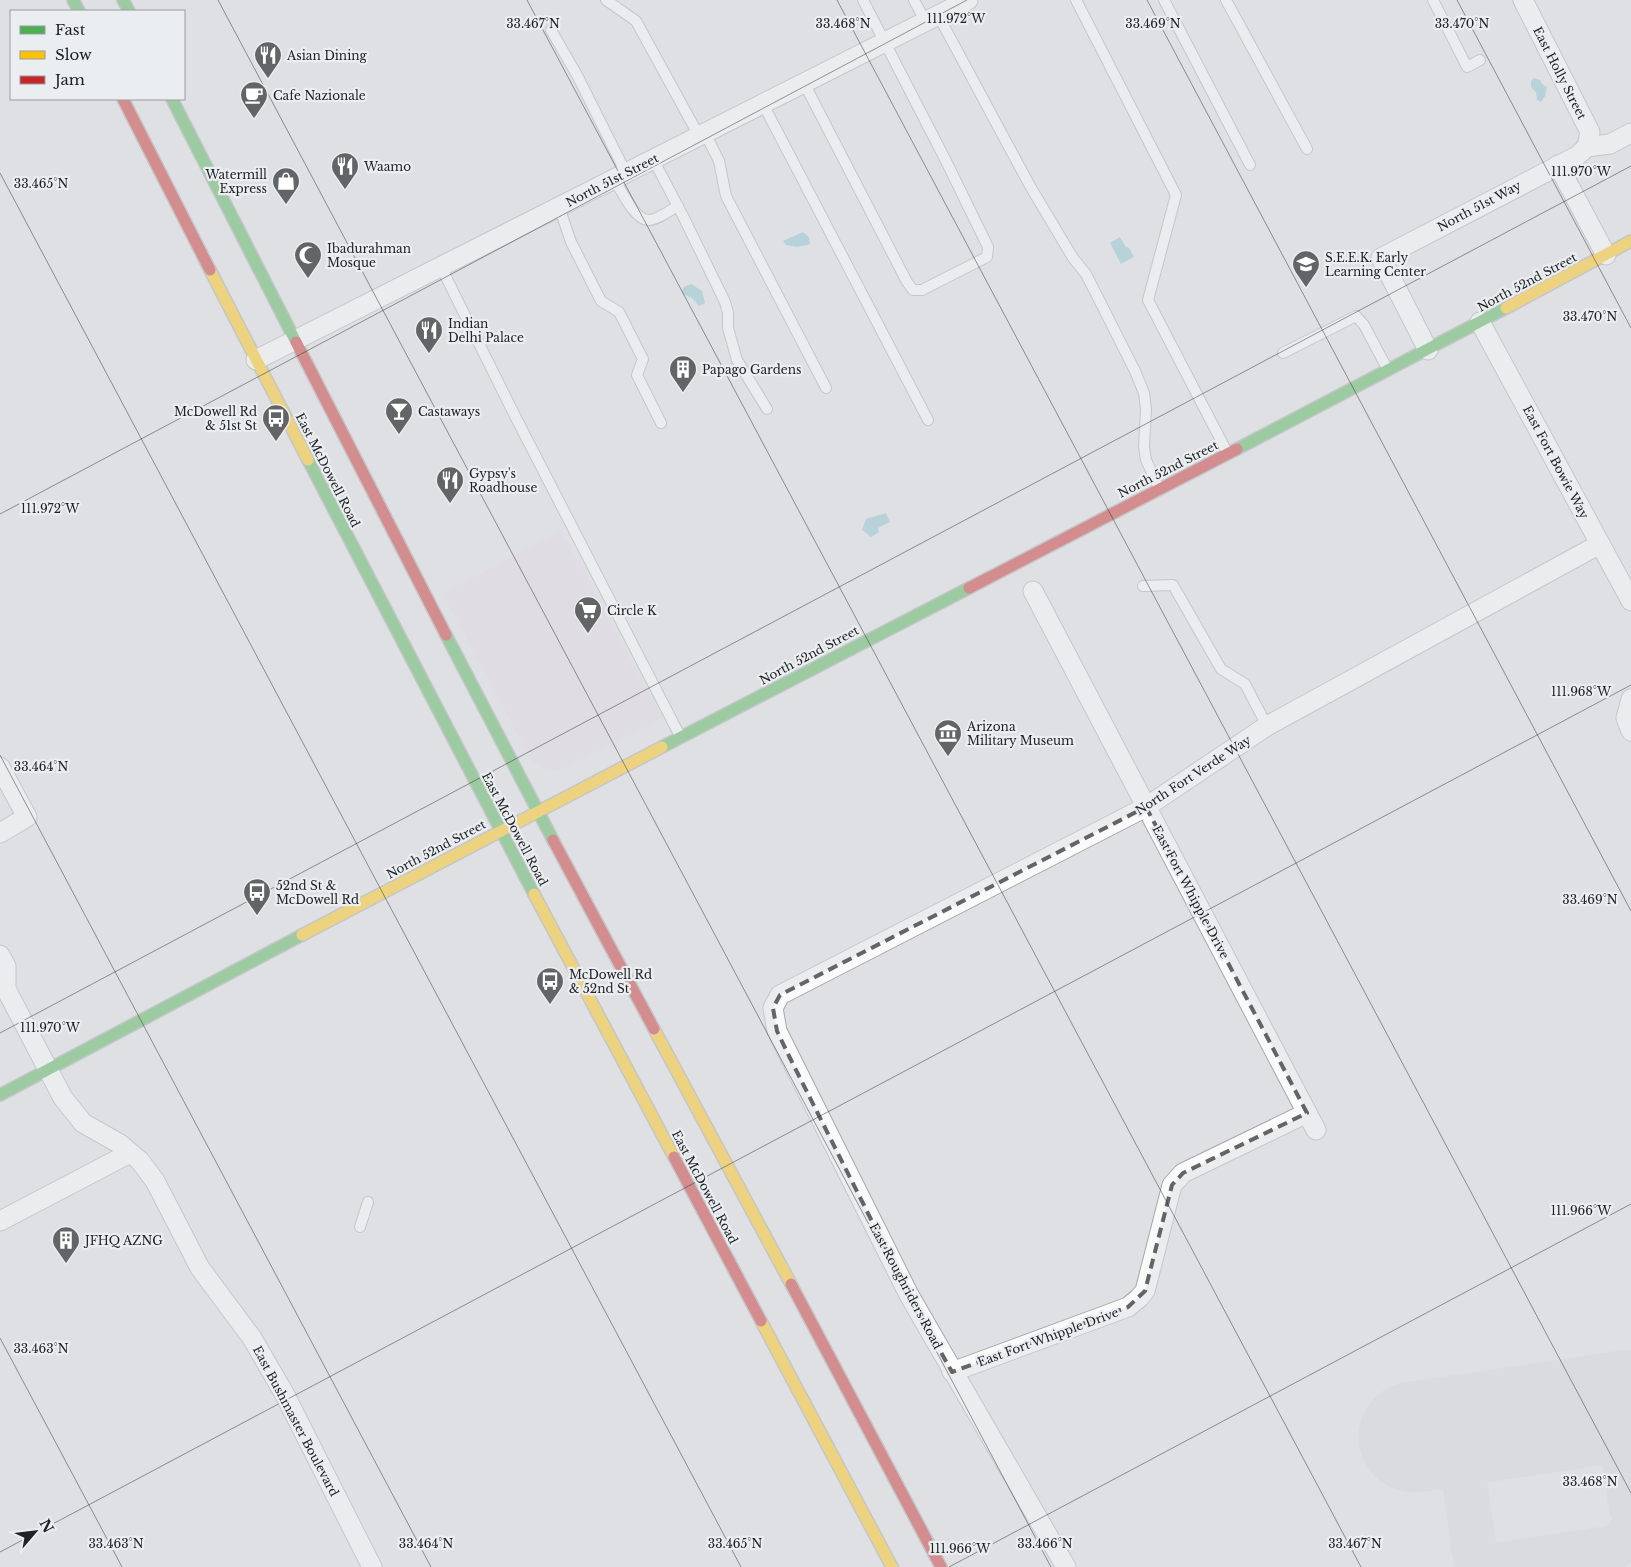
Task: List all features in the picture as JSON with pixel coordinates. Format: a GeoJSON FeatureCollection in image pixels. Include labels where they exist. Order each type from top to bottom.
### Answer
{"type":"FeatureCollection","features":[{"type":"Feature","properties":{"kind":"main road","name":"East McDowell Road"},"geometry":{"type":"LineString","coordinates":[[124,100],[178,196],[256,360],[500,831],[892,1567]]}},
{"type":"Feature","properties":{"kind":"main road"},"geometry":{"type":"LineString","coordinates":[[172,100],[208,180],[294,341],[538,811],[855,1402],[940,1567]]}},
{"type":"Feature","properties":{"kind":"main road","name":"North 52nd Street"},"geometry":{"type":"LineString","coordinates":[[0,1095],[538,811],[1388,371],[1631,242]]}},
{"type":"Feature","properties":{"kind":"street","name":"North 51st Street"},"geometry":{"type":"LineString","coordinates":[[256,360],[968,0]]}},
{"type":"Feature","properties":{"kind":"street","name":"East Holly Street"},"geometry":{"type":"LineString","coordinates":[[1523,0],[1590,132],[1587,147]]}},
{"type":"Feature","properties":{"kind":"street","name":"North 51st Way"},"geometry":{"type":"LineString","coordinates":[[1428,350],[1380,258],[1577,156],[1587,147],[1610,144],[1631,133]]}},
{"type":"Feature","properties":{"kind":"street"},"geometry":{"type":"LineString","coordinates":[[1558,165],[1606,255]]}},
{"type":"Feature","properties":{"kind":"street","name":"East Fort Bowie Way"},"geometry":{"type":"LineString","coordinates":[[1480,322],[1631,601]]}},
{"type":"Feature","properties":{"kind":"street","name":"North Fort Verde Way"},"geometry":{"type":"LineString","coordinates":[[780,995],[1146,807],[1267,726],[1600,544]]}},
{"type":"Feature","properties":{"kind":"street","name":"East Fort Whipple Drive"},"geometry":{"type":"LineString","coordinates":[[1033,591],[1316,1130]]}},
{"type":"Feature","properties":{"kind":"street"},"geometry":{"type":"LineString","coordinates":[[1631,699],[1626,718],[1631,732]]}},
{"type":"Feature","properties":{"kind":"street"},"geometry":{"type":"LineString","coordinates":[[0,767],[27,817],[0,833]]}},
{"type":"Feature","properties":{"kind":"street"},"geometry":{"type":"LineString","coordinates":[[0,954],[6,966],[3,987]]}},
{"type":"Feature","properties":{"kind":"street","name":"East Bushmaster Boulevard"},"geometry":{"type":"LineString","coordinates":[[3,987],[63,1098],[83,1123],[120,1144],[140,1161],[155,1180],[200,1268],[252,1338],[264,1358],[299,1422],[372,1567]]}},
{"type":"Feature","properties":{"kind":"street","name":"East Roughriders Road"},"geometry":{"type":"LineString","coordinates":[[780,995],[773,1008],[777,1031],[904,1286],[1066,1567]]}},
{"type":"Feature","properties":{"kind":"street","name":"East Fort Whipple Drive"},"geometry":{"type":"LineString","coordinates":[[952,1372],[1128,1307],[1145,1291],[1172,1184],[1183,1173],[1307,1113]]}},
{"type":"Feature","properties":{"kind":"street"},"geometry":{"type":"LineString","coordinates":[[0,1221],[130,1152]]}},
{"type":"Feature","properties":{"kind":"lane"},"geometry":{"type":"LineString","coordinates":[[606,0],[636,21],[719,161],[726,196],[826,388]]}},
{"type":"Feature","properties":{"kind":"lane"},"geometry":{"type":"LineString","coordinates":[[804,83],[907,282],[913,290],[922,290],[987,257],[988,247],[863,0]]}},
{"type":"Feature","properties":{"kind":"lane"},"geometry":{"type":"LineString","coordinates":[[914,0],[932,18],[1073,258],[1086,274],[1135,371],[1144,393],[1146,409],[1144,447],[1146,460],[1160,489]]}},
{"type":"Feature","properties":{"kind":"lane"},"geometry":{"type":"LineString","coordinates":[[1076,0],[1176,195],[1148,300],[1228,454]]}},
{"type":"Feature","properties":{"kind":"lane"},"geometry":{"type":"LineString","coordinates":[[1164,0],[1250,165]]}},
{"type":"Feature","properties":{"kind":"lane"},"geometry":{"type":"LineString","coordinates":[[1226,0],[1308,149]]}},
{"type":"Feature","properties":{"kind":"lane"},"geometry":{"type":"LineString","coordinates":[[1433,0],[1467,67],[1480,60]]}},
{"type":"Feature","properties":{"kind":"lane"},"geometry":{"type":"LineString","coordinates":[[551,30],[577,75],[637,215],[651,221],[678,206]]}},
{"type":"Feature","properties":{"kind":"lane"},"geometry":{"type":"LineString","coordinates":[[763,104],[928,420]]}},
{"type":"Feature","properties":{"kind":"lane"},"geometry":{"type":"LineString","coordinates":[[654,159],[725,302],[728,313],[728,328],[737,360],[767,409]]}},
{"type":"Feature","properties":{"kind":"lane"},"geometry":{"type":"LineString","coordinates":[[558,207],[571,242],[600,300],[619,312],[643,359],[637,375],[661,423]]}},
{"type":"Feature","properties":{"kind":"lane"},"geometry":{"type":"LineString","coordinates":[[441,268],[515,416],[681,737]]}},
{"type":"Feature","properties":{"kind":"lane"},"geometry":{"type":"LineString","coordinates":[[1282,353],[1356,316],[1364,325],[1388,371]]}},
{"type":"Feature","properties":{"kind":"lane"},"geometry":{"type":"LineString","coordinates":[[1143,586],[1173,585],[1221,670],[1245,684],[1267,726]]}},
{"type":"Feature","properties":{"kind":"lane"},"geometry":{"type":"LineString","coordinates":[[360,1226],[368,1202]]}},
{"type":"Feature","properties":{"kind":"highlighted area"},"geometry":{"type":"Polygon","coordinates":[[[1146,807],[1307,1113],[1183,1173],[1172,1185],[1145,1291],[1128,1307],[952,1372],[909,1295],[790,1058],[777,1031],[773,1008],[780,995],[1146,807]]]}},
{"type":"Feature","properties":{"kind":"shaded area"},"geometry":{"type":"Polygon","coordinates":[[[561,530],[662,718],[558,770],[542,768],[532,761],[443,594],[561,530]]]}},
{"type":"Feature","properties":{"kind":"water"},"geometry":{"type":"Polygon","coordinates":[[[1534,78],[1540,80],[1547,87],[1541,102],[1537,100],[1536,92],[1531,87],[1531,81],[1534,78]]]}},
{"type":"Feature","properties":{"kind":"water"},"geometry":{"type":"Polygon","coordinates":[[[803,232],[809,237],[810,244],[797,247],[786,245],[783,241],[803,232]]]}},
{"type":"Feature","properties":{"kind":"water"},"geometry":{"type":"Polygon","coordinates":[[[1120,237],[1134,257],[1121,264],[1110,243],[1120,237]]]}},
{"type":"Feature","properties":{"kind":"water"},"geometry":{"type":"Polygon","coordinates":[[[691,284],[702,291],[705,303],[699,306],[692,298],[683,294],[684,287],[691,284]]]}},
{"type":"Feature","properties":{"kind":"water"},"geometry":{"type":"Polygon","coordinates":[[[886,513],[890,522],[878,528],[879,532],[871,537],[862,530],[866,519],[886,513]]]}},
{"type":"Feature","properties":{"kind":"taxiway"},"geometry":{"type":"LineString","coordinates":[[1617,1407],[1631,1506]]}},
{"type":"Feature","properties":{"kind":"taxiway"},"geometry":{"type":"LineString","coordinates":[[1457,1431],[1477,1567]]}},
{"type":"Feature","properties":{"kind":"taxiway"},"geometry":{"type":"LineString","coordinates":[[1473,1546],[1483,1559],[1498,1565],[1612,1548],[1626,1540],[1631,1531]]}},
{"type":"Feature","properties":{"kind":"runway"},"geometry":{"type":"LineString","coordinates":[[1414,1437],[1631,1405]]}},
{"type":"Feature","properties":{"kind":"traffic: fast"},"geometry":{"type":"LineString","coordinates":[[73,0],[78,10]]}},
{"type":"Feature","properties":{"kind":"traffic: fast"},"geometry":{"type":"LineString","coordinates":[[123,0],[128,10]]}},
{"type":"Feature","properties":{"kind":"traffic: fast"},"geometry":{"type":"LineString","coordinates":[[173,100],[296,342]]}},
{"type":"Feature","properties":{"kind":"traffic: fast"},"geometry":{"type":"LineString","coordinates":[[1237,449],[1506,308]]}},
{"type":"Feature","properties":{"kind":"traffic: fast"},"geometry":{"type":"LineString","coordinates":[[308,460],[534,894]]}},
{"type":"Feature","properties":{"kind":"traffic: fast"},"geometry":{"type":"LineString","coordinates":[[662,747],[969,588]]}},
{"type":"Feature","properties":{"kind":"traffic: fast"},"geometry":{"type":"LineString","coordinates":[[446,635],[553,840]]}},
{"type":"Feature","properties":{"kind":"traffic: fast"},"geometry":{"type":"LineString","coordinates":[[0,1095],[302,935]]}},
{"type":"Feature","properties":{"kind":"traffic: slow"},"geometry":{"type":"LineString","coordinates":[[1506,308],[1631,241]]}},
{"type":"Feature","properties":{"kind":"traffic: slow"},"geometry":{"type":"LineString","coordinates":[[210,270],[308,460]]}},
{"type":"Feature","properties":{"kind":"traffic: slow"},"geometry":{"type":"LineString","coordinates":[[302,935],[662,747]]}},
{"type":"Feature","properties":{"kind":"traffic: slow"},"geometry":{"type":"LineString","coordinates":[[534,894],[674,1157]]}},
{"type":"Feature","properties":{"kind":"traffic: slow"},"geometry":{"type":"LineString","coordinates":[[654,1029],[791,1284]]}},
{"type":"Feature","properties":{"kind":"traffic: slow"},"geometry":{"type":"LineString","coordinates":[[761,1321],[892,1567]]}},
{"type":"Feature","properties":{"kind":"traffic: jam"},"geometry":{"type":"LineString","coordinates":[[124,100],[210,270]]}},
{"type":"Feature","properties":{"kind":"traffic: jam"},"geometry":{"type":"LineString","coordinates":[[296,342],[446,635]]}},
{"type":"Feature","properties":{"kind":"traffic: jam"},"geometry":{"type":"LineString","coordinates":[[969,588],[1237,449]]}},
{"type":"Feature","properties":{"kind":"traffic: jam"},"geometry":{"type":"LineString","coordinates":[[553,840],[654,1029]]}},
{"type":"Feature","properties":{"kind":"traffic: jam"},"geometry":{"type":"LineString","coordinates":[[674,1157],[761,1321]]}},
{"type":"Feature","properties":{"kind":"traffic: jam"},"geometry":{"type":"LineString","coordinates":[[791,1284],[941,1567]]}},
{"type":"Feature","properties":{"kind":"place","name":"Asian Dining"},"geometry":{"type":"Point","coordinates":[268,79]}},
{"type":"Feature","properties":{"kind":"place","name":"Cafe Nazionale"},"geometry":{"type":"Point","coordinates":[254,119]}},
{"type":"Feature","properties":{"kind":"place","name":"Waamo"},"geometry":{"type":"Point","coordinates":[345,190]}},
{"type":"Feature","properties":{"kind":"place","name":"Watermill Express"},"geometry":{"type":"Point","coordinates":[286,205]}},
{"type":"Feature","properties":{"kind":"place","name":"Ibadurahman Mosque"},"geometry":{"type":"Point","coordinates":[308,279]}},
{"type":"Feature","properties":{"kind":"place","name":"S.E.E.K. Early Learning Center"},"geometry":{"type":"Point","coordinates":[1306,288]}},
{"type":"Feature","properties":{"kind":"place","name":"Indian Delhi Palace"},"geometry":{"type":"Point","coordinates":[429,354]}},
{"type":"Feature","properties":{"kind":"place","name":"Papago Gardens"},"geometry":{"type":"Point","coordinates":[683,393]}},
{"type":"Feature","properties":{"kind":"place","name":"Castaways"},"geometry":{"type":"Point","coordinates":[399,435]}},
{"type":"Feature","properties":{"kind":"place","name":"McDowell Rd & 51st St"},"geometry":{"type":"Point","coordinates":[276,442]}},
{"type":"Feature","properties":{"kind":"place","name":"Gypsy's Roadhouse"},"geometry":{"type":"Point","coordinates":[450,504]}},
{"type":"Feature","properties":{"kind":"place","name":"Circle K"},"geometry":{"type":"Point","coordinates":[588,634]}},
{"type":"Feature","properties":{"kind":"place","name":"Arizona Military Museum"},"geometry":{"type":"Point","coordinates":[948,757]}},
{"type":"Feature","properties":{"kind":"place","name":"52nd St & McDowell Rd"},"geometry":{"type":"Point","coordinates":[257,916]}},
{"type":"Feature","properties":{"kind":"place","name":"McDowell Rd & 52nd St"},"geometry":{"type":"Point","coordinates":[550,1005]}},
{"type":"Feature","properties":{"kind":"place","name":"JFHQ AZNG"},"geometry":{"type":"Point","coordinates":[66,1264]}}]}
